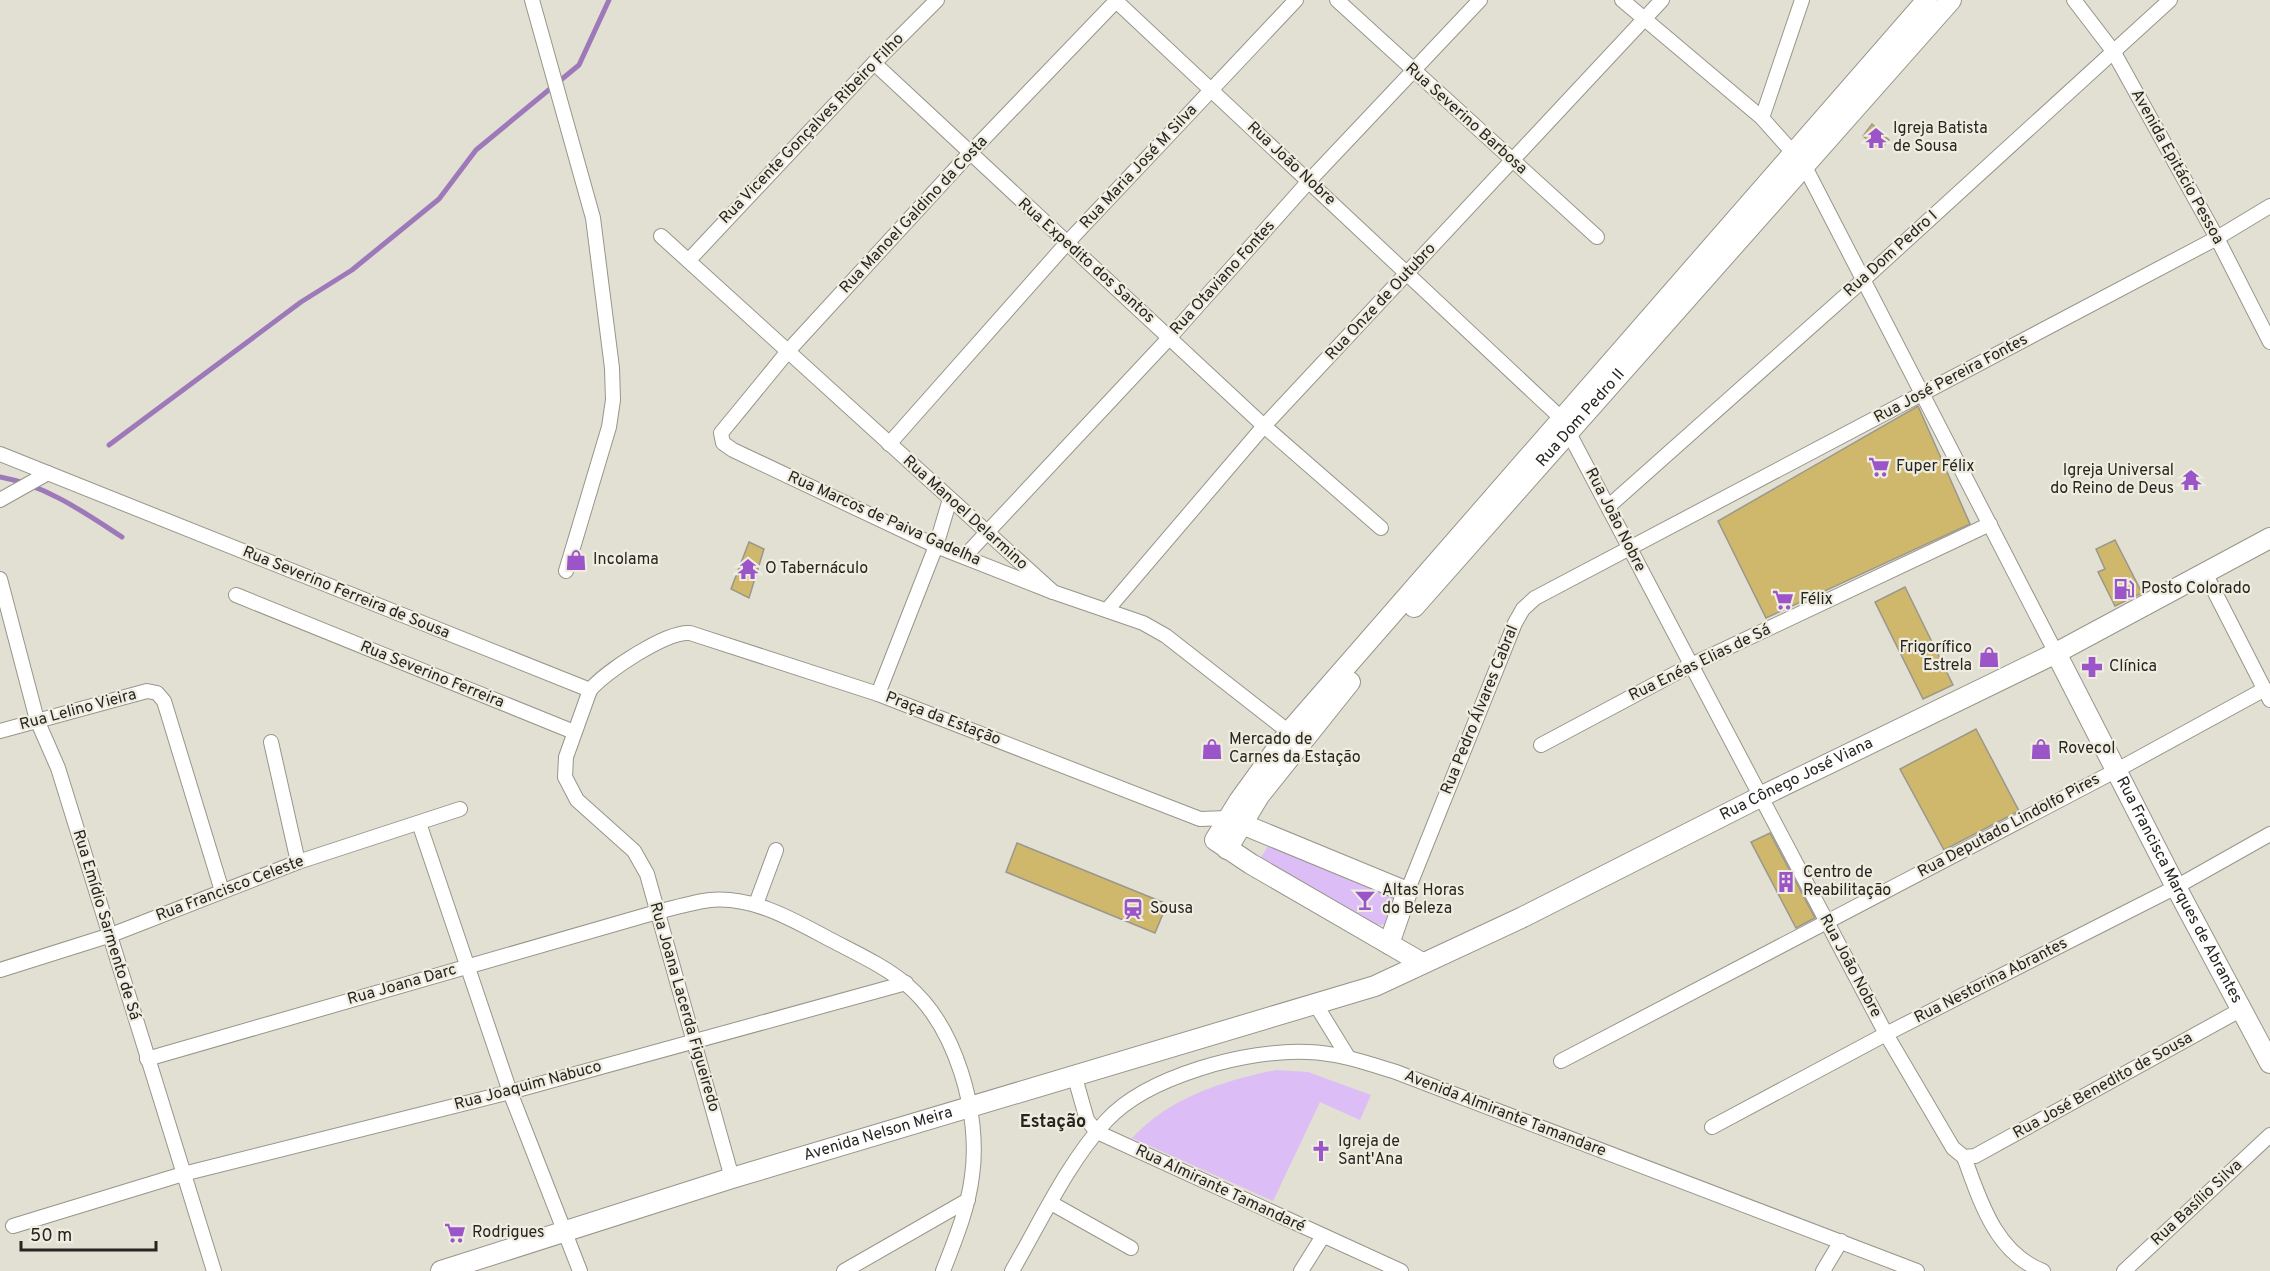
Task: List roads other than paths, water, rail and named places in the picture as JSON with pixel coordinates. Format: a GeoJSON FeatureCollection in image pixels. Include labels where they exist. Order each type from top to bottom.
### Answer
{"type":"FeatureCollection","features":[{"type":"Feature","properties":{"kind":"street"},"geometry":{"type":"LineString","coordinates":[[531,0],[593,218],[612,368],[613,400],[609,427],[566,571]]}},
{"type":"Feature","properties":{"kind":"street","name":"Rua Vicente Gonçalves Ribeiro Filho"},"geometry":{"type":"LineString","coordinates":[[689,260],[874,63],[937,0]]}},
{"type":"Feature","properties":{"kind":"street","name":"Rua João Nobre"},"geometry":{"type":"LineString","coordinates":[[1116,0],[1408,273],[1565,425],[1886,1034],[1953,1148],[1964,1157],[1987,1218],[2008,1248],[2034,1268],[2043,1271]]}},
{"type":"Feature","properties":{"kind":"street","name":"Rua Manoel Galdino da Costa"},"geometry":{"type":"LineString","coordinates":[[721,437],[726,424],[789,350],[969,154],[1116,0]]}},
{"type":"Feature","properties":{"kind":"street","name":"Rua Maria José M Silva"},"geometry":{"type":"LineString","coordinates":[[889,444],[1066,244],[1296,0]]}},
{"type":"Feature","properties":{"kind":"street","name":"Rua Severino Barbosa"},"geometry":{"type":"LineString","coordinates":[[1337,0],[1412,71],[1597,237]]}},
{"type":"Feature","properties":{"kind":"street","name":"Rua Otaviano Fontes"},"geometry":{"type":"LineString","coordinates":[[965,556],[1170,337],[1309,181],[1480,0]]}},
{"type":"Feature","properties":{"kind":"street"},"geometry":{"type":"LineString","coordinates":[[1622,0],[1762,118],[1799,158],[2056,653]]}},
{"type":"Feature","properties":{"kind":"street","name":"Rua Onze de Outubro"},"geometry":{"type":"LineString","coordinates":[[1107,610],[1264,426],[1662,0]]}},
{"type":"Feature","properties":{"kind":"street"},"geometry":{"type":"LineString","coordinates":[[1762,118],[1802,0]]}},
{"type":"Feature","properties":{"kind":"street","name":"Rua Dom Pedro II"},"geometry":{"type":"LineString","coordinates":[[1221,844],[1234,821],[1294,737],[1799,158],[1928,0]]}},
{"type":"Feature","properties":{"kind":"street","name":"Rua Dom Pedro II"},"geometry":{"type":"LineString","coordinates":[[1799,158],[1951,0]]}},
{"type":"Feature","properties":{"kind":"street","name":"Avenida Epitácio Pessoa"},"geometry":{"type":"LineString","coordinates":[[2074,0],[2113,51],[2217,238],[2270,342]]}},
{"type":"Feature","properties":{"kind":"street","name":"Rua Dom Pedro I"},"geometry":{"type":"LineString","coordinates":[[1609,506],[1862,281],[2170,0]]}},
{"type":"Feature","properties":{"kind":"street","name":"Rua Expedito dos Santos"},"geometry":{"type":"LineString","coordinates":[[874,63],[969,154],[1264,426],[1381,528]]}},
{"type":"Feature","properties":{"kind":"street","name":"Rua José Pereira Fontes"},"geometry":{"type":"LineString","coordinates":[[1629,548],[2217,238],[2270,206]]}},
{"type":"Feature","properties":{"kind":"street","name":"Rua Manoel Delarmino"},"geometry":{"type":"LineString","coordinates":[[661,236],[1053,592],[1143,623],[1166,636],[1294,737]]}},
{"type":"Feature","properties":{"kind":"street","name":"Rua Marcos de Paiva Gadelha"},"geometry":{"type":"LineString","coordinates":[[721,437],[733,450],[936,546],[1053,592]]}},
{"type":"Feature","properties":{"kind":"street","name":"Rua Severino Ferreira de Sousa"},"geometry":{"type":"LineString","coordinates":[[0,454],[590,690]]}},
{"type":"Feature","properties":{"kind":"street"},"geometry":{"type":"LineString","coordinates":[[0,500],[48,473]]}},
{"type":"Feature","properties":{"kind":"street"},"geometry":{"type":"LineString","coordinates":[[878,694],[936,546],[950,499]]}},
{"type":"Feature","properties":{"kind":"street","name":"Rua Enéas Elias de Sá"},"geometry":{"type":"LineString","coordinates":[[1541,745],[1691,665],[1990,524]]}},
{"type":"Feature","properties":{"kind":"street","name":"Rua Cônego José Viana"},"geometry":{"type":"LineString","coordinates":[[1316,1005],[1375,987],[1523,917],[1760,797],[2056,653],[2270,538]]}},
{"type":"Feature","properties":{"kind":"street","name":"Rua Pedro Álvares Cabral"},"geometry":{"type":"LineString","coordinates":[[1407,892],[1504,647],[1523,609],[1535,598],[1629,548]]}},
{"type":"Feature","properties":{"kind":"street"},"geometry":{"type":"LineString","coordinates":[[2205,573],[2267,695]]}},
{"type":"Feature","properties":{"kind":"street","name":"Rua Emídio Sarmento de Sá"},"geometry":{"type":"LineString","coordinates":[[0,579],[37,720],[57,768],[111,935],[147,1059],[214,1271]]}},
{"type":"Feature","properties":{"kind":"street","name":"Rua Severino Ferreira"},"geometry":{"type":"LineString","coordinates":[[236,596],[574,732]]}},
{"type":"Feature","properties":{"kind":"street","name":"Praça da Estação"},"geometry":{"type":"LineString","coordinates":[[590,690],[616,669],[670,636],[682,632],[878,694],[1200,819],[1234,821]]}},
{"type":"Feature","properties":{"kind":"street","name":"Rua Francisca Marques de Abrantes"},"geometry":{"type":"LineString","coordinates":[[2056,653],[2176,887],[2270,1063]]}},
{"type":"Feature","properties":{"kind":"street"},"geometry":{"type":"LineString","coordinates":[[574,732],[590,690]]}},
{"type":"Feature","properties":{"kind":"street","name":"Rua Lelino Vieira"},"geometry":{"type":"LineString","coordinates":[[0,731],[147,691],[157,693],[164,701],[222,891]]}},
{"type":"Feature","properties":{"kind":"street","name":"Rua Deputado Lindolfo Pires"},"geometry":{"type":"LineString","coordinates":[[1561,1062],[1826,921],[2267,695]]}},
{"type":"Feature","properties":{"kind":"street","name":"Rua Joana Lacerda Figueiredo"},"geometry":{"type":"LineString","coordinates":[[574,732],[565,766],[569,788],[588,810],[626,842],[647,874],[732,1178]]}},
{"type":"Feature","properties":{"kind":"street"},"geometry":{"type":"LineString","coordinates":[[271,742],[298,862]]}},
{"type":"Feature","properties":{"kind":"street","name":"Rua Francisco Celeste"},"geometry":{"type":"LineString","coordinates":[[0,970],[111,935],[298,862],[460,809]]}},
{"type":"Feature","properties":{"kind":"street"},"geometry":{"type":"LineString","coordinates":[[1200,819],[1221,844],[1422,963]]}},
{"type":"Feature","properties":{"kind":"street"},"geometry":{"type":"LineString","coordinates":[[1234,821],[1407,892],[1389,944]]}},
{"type":"Feature","properties":{"kind":"street"},"geometry":{"type":"LineString","coordinates":[[418,823],[510,1092],[580,1271]]}},
{"type":"Feature","properties":{"kind":"street","name":"Rua Nestorina Abrantes"},"geometry":{"type":"LineString","coordinates":[[1712,1127],[1886,1034],[2176,887],[2270,834]]}},
{"type":"Feature","properties":{"kind":"street"},"geometry":{"type":"LineString","coordinates":[[756,904],[776,850]]}},
{"type":"Feature","properties":{"kind":"street","name":"Rua Joana Darc"},"geometry":{"type":"LineString","coordinates":[[147,1059],[657,912],[708,900],[731,900],[756,904],[810,929],[906,983]]}},
{"type":"Feature","properties":{"kind":"street"},"geometry":{"type":"LineString","coordinates":[[906,983],[932,1010],[944,1031],[969,1107],[974,1153],[968,1200],[943,1271]]}},
{"type":"Feature","properties":{"kind":"street","name":"Rua Joaquim Nabuco"},"geometry":{"type":"LineString","coordinates":[[13,1226],[183,1174],[510,1092],[906,983]]}},
{"type":"Feature","properties":{"kind":"street"},"geometry":{"type":"LineString","coordinates":[[1316,1005],[1348,1057]]}},
{"type":"Feature","properties":{"kind":"street","name":"Avenida Nelson Meira"},"geometry":{"type":"LineString","coordinates":[[441,1271],[566,1233],[732,1178],[1074,1074],[1316,1005]]}},
{"type":"Feature","properties":{"kind":"street","name":"Rua José Benedito de Sousa"},"geometry":{"type":"LineString","coordinates":[[1964,1157],[1975,1156],[2242,1009]]}},
{"type":"Feature","properties":{"kind":"street","name":"Avenida Almirante Tamandare"},"geometry":{"type":"LineString","coordinates":[[1012,1271],[1051,1203],[1097,1132],[1114,1113],[1136,1097],[1184,1075],[1232,1060],[1270,1053],[1308,1052],[1348,1057],[1417,1080],[1917,1271]]}},
{"type":"Feature","properties":{"kind":"street"},"geometry":{"type":"LineString","coordinates":[[1074,1074],[1087,1120],[1097,1132]]}},
{"type":"Feature","properties":{"kind":"street","name":"Rua Almirante Tamandaré"},"geometry":{"type":"LineString","coordinates":[[1097,1132],[1401,1271]]}},
{"type":"Feature","properties":{"kind":"street","name":"Rua Basílio Silva"},"geometry":{"type":"LineString","coordinates":[[2124,1271],[2270,1135]]}},
{"type":"Feature","properties":{"kind":"street"},"geometry":{"type":"LineString","coordinates":[[844,1271],[968,1200]]}},
{"type":"Feature","properties":{"kind":"street"},"geometry":{"type":"LineString","coordinates":[[1051,1203],[1131,1248]]}},
{"type":"Feature","properties":{"kind":"street"},"geometry":{"type":"LineString","coordinates":[[1301,1271],[1323,1236]]}},
{"type":"Feature","properties":{"kind":"street"},"geometry":{"type":"LineString","coordinates":[[1823,1271],[1841,1241]]}},
{"type":"Feature","properties":{"kind":"waterway"},"geometry":{"type":"LineString","coordinates":[[109,445],[301,302],[352,270],[439,199],[476,150],[579,65],[609,0]]}},
{"type":"Feature","properties":{"kind":"waterway"},"geometry":{"type":"LineString","coordinates":[[0,477],[33,486],[48,493],[79,509],[122,537]]}},
{"type":"Feature","properties":{"kind":"place","name":"Igreja Batista de Sousa"},"geometry":{"type":"Point","coordinates":[1876,138]}},
{"type":"Feature","properties":{"kind":"place","name":"Fuper Félix"},"geometry":{"type":"Point","coordinates":[1879,467]}},
{"type":"Feature","properties":{"kind":"place","name":"Igreja Universal do Reino de Deus"},"geometry":{"type":"Point","coordinates":[2191,480]}},
{"type":"Feature","properties":{"kind":"place","name":"Incolama"},"geometry":{"type":"Point","coordinates":[576,560]}},
{"type":"Feature","properties":{"kind":"place","name":"O Tabernáculo"},"geometry":{"type":"Point","coordinates":[748,569]}},
{"type":"Feature","properties":{"kind":"place","name":"Posto Colorado"},"geometry":{"type":"Point","coordinates":[2124,589]}},
{"type":"Feature","properties":{"kind":"place","name":"Félix"},"geometry":{"type":"Point","coordinates":[1783,600]}},
{"type":"Feature","properties":{"kind":"place","name":"Frigorífico Estrela"},"geometry":{"type":"Point","coordinates":[1989,657]}},
{"type":"Feature","properties":{"kind":"place","name":"Clínica"},"geometry":{"type":"Point","coordinates":[2092,667]}},
{"type":"Feature","properties":{"kind":"place","name":"Mercado de Carnes da Estação"},"geometry":{"type":"Point","coordinates":[1212,749]}},
{"type":"Feature","properties":{"kind":"place","name":"Rovecol"},"geometry":{"type":"Point","coordinates":[2041,749]}},
{"type":"Feature","properties":{"kind":"place","name":"Centro de Reabilitação"},"geometry":{"type":"Point","coordinates":[1786,882]}},
{"type":"Feature","properties":{"kind":"place","name":"Altas Horas do Beleza"},"geometry":{"type":"Point","coordinates":[1365,900]}},
{"type":"Feature","properties":{"kind":"place","name":"Sousa"},"geometry":{"type":"Point","coordinates":[1133,909]}},
{"type":"Feature","properties":{"kind":"place","name":"Igreja de Sant'Ana"},"geometry":{"type":"Point","coordinates":[1321,1151]}},
{"type":"Feature","properties":{"kind":"place","name":"Rodrigues"},"geometry":{"type":"Point","coordinates":[455,1233]}},
{"type":"Feature","properties":{"kind":"district","name":"Estação"},"geometry":{"type":"Point","coordinates":[1053,1122]}}]}
